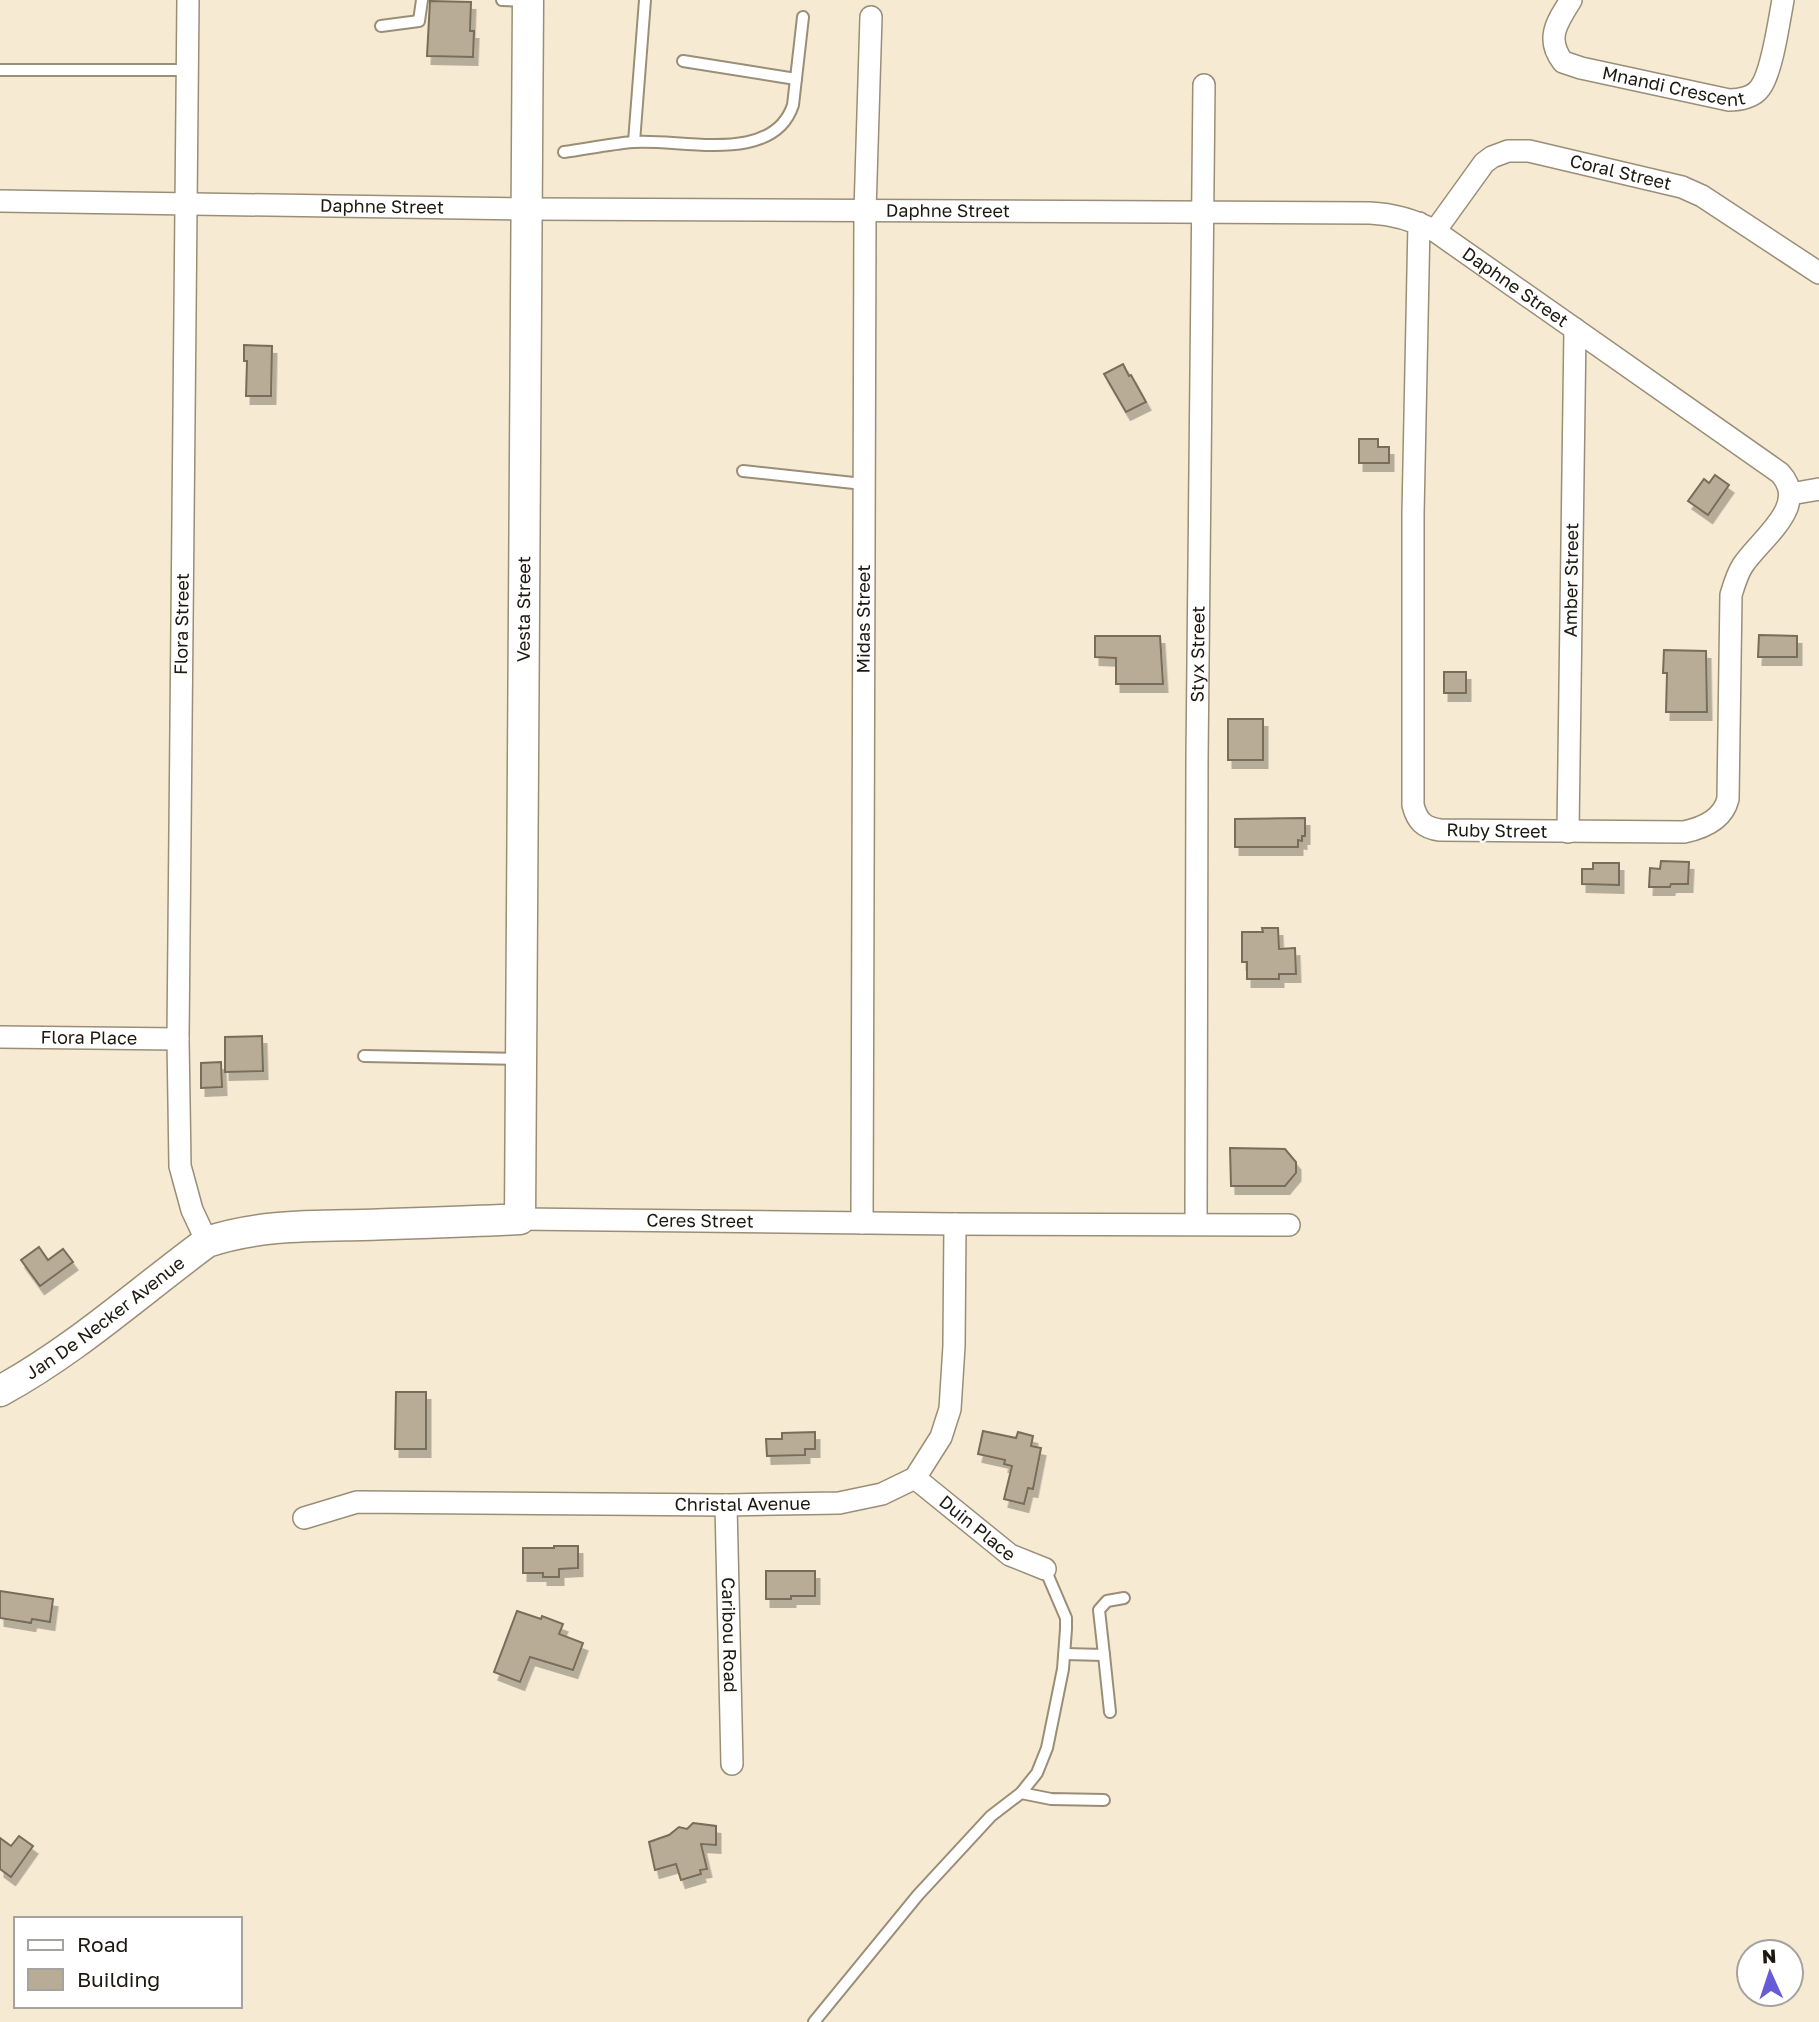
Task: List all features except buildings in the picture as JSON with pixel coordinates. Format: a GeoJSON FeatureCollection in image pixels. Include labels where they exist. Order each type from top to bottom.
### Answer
{"type":"FeatureCollection","features":[{"type":"Feature","properties":{"kind":"street","name":"Flora Street"},"geometry":{"type":"LineString","coordinates":[[188,0],[178,1039],[180,1166],[192,1210],[207,1242]]}},
{"type":"Feature","properties":{"kind":"street","name":"Vesta Street"},"geometry":{"type":"LineString","coordinates":[[520,0],[527,209],[520,1219]]}},
{"type":"Feature","properties":{"kind":"street","name":"Mnandi Crescent"},"geometry":{"type":"LineString","coordinates":[[1571,0],[1553,31],[1554,45],[1563,62],[1729,100],[1746,97],[1760,88],[1767,75],[1783,0]]}},
{"type":"Feature","properties":{"kind":"street","name":"Midas Street"},"geometry":{"type":"LineString","coordinates":[[862,1223],[864,211],[871,17]]}},
{"type":"Feature","properties":{"kind":"street","name":"Styx Street"},"geometry":{"type":"LineString","coordinates":[[1196,1224],[1197,759],[1204,85]]}},
{"type":"Feature","properties":{"kind":"street","name":"Coral Street"},"geometry":{"type":"LineString","coordinates":[[1427,227],[1484,163],[1508,150],[1529,150],[1682,187],[1702,196],[1819,273]]}},
{"type":"Feature","properties":{"kind":"street","name":"Daphne Street"},"geometry":{"type":"LineString","coordinates":[[0,201],[527,209],[1392,215],[1427,227],[1780,473],[1786,479],[1789,501]]}},
{"type":"Feature","properties":{"kind":"street","name":"Ruby Street"},"geometry":{"type":"LineString","coordinates":[[1427,227],[1413,514],[1413,805],[1420,822],[1434,829],[1568,832],[1684,832],[1706,825],[1726,807],[1729,782],[1731,595],[1742,566],[1789,501]]}},
{"type":"Feature","properties":{"kind":"street","name":"Amber Street"},"geometry":{"type":"LineString","coordinates":[[1568,832],[1575,329]]}},
{"type":"Feature","properties":{"kind":"street"},"geometry":{"type":"LineString","coordinates":[[1789,501],[1819,489]]}},
{"type":"Feature","properties":{"kind":"street","name":"Flora Place"},"geometry":{"type":"LineString","coordinates":[[0,1037],[178,1039]]}},
{"type":"Feature","properties":{"kind":"street","name":"Ceres Street"},"geometry":{"type":"LineString","coordinates":[[207,1242],[249,1230],[303,1226],[520,1219],[955,1224],[1289,1224]]}},
{"type":"Feature","properties":{"kind":"street"},"geometry":{"type":"LineString","coordinates":[[915,1478],[941,1437],[950,1409],[954,1346],[955,1224]]}},
{"type":"Feature","properties":{"kind":"street","name":"Jan De Necker Avenue"},"geometry":{"type":"LineString","coordinates":[[0,1391],[85,1335],[207,1242]]}},
{"type":"Feature","properties":{"kind":"street","name":"Christal Avenue"},"geometry":{"type":"LineString","coordinates":[[304,1518],[357,1502],[726,1505],[859,1500],[882,1494],[915,1478]]}},
{"type":"Feature","properties":{"kind":"street","name":"Duin Place"},"geometry":{"type":"LineString","coordinates":[[915,1478],[1010,1555],[1045,1569]]}},
{"type":"Feature","properties":{"kind":"street","name":"Caribou Road"},"geometry":{"type":"LineString","coordinates":[[726,1505],[732,1764]]}},
{"type":"Feature","properties":{"kind":"lane"},"geometry":{"type":"LineString","coordinates":[[381,26],[417,22],[420,19],[422,0]]}},
{"type":"Feature","properties":{"kind":"lane"},"geometry":{"type":"LineString","coordinates":[[634,142],[645,0]]}},
{"type":"Feature","properties":{"kind":"lane"},"geometry":{"type":"LineString","coordinates":[[564,152],[634,142],[709,146],[738,144],[763,137],[780,128],[788,119],[793,106],[803,17]]}},
{"type":"Feature","properties":{"kind":"lane"},"geometry":{"type":"LineString","coordinates":[[683,61],[796,79]]}},
{"type":"Feature","properties":{"kind":"lane"},"geometry":{"type":"LineString","coordinates":[[0,70],[187,70]]}},
{"type":"Feature","properties":{"kind":"lane"},"geometry":{"type":"LineString","coordinates":[[743,471],[863,484]]}},
{"type":"Feature","properties":{"kind":"lane"},"geometry":{"type":"LineString","coordinates":[[364,1056],[521,1059]]}},
{"type":"Feature","properties":{"kind":"lane"},"geometry":{"type":"LineString","coordinates":[[814,2022],[918,1895],[991,1816],[1021,1793],[1037,1773],[1047,1748],[1065,1654],[1066,1618],[1045,1569]]}},
{"type":"Feature","properties":{"kind":"lane"},"geometry":{"type":"LineString","coordinates":[[1110,1712],[1099,1610],[1107,1601],[1124,1598]]}},
{"type":"Feature","properties":{"kind":"lane"},"geometry":{"type":"LineString","coordinates":[[1065,1654],[1104,1655]]}},
{"type":"Feature","properties":{"kind":"lane"},"geometry":{"type":"LineString","coordinates":[[1021,1793],[1051,1799],[1104,1800]]}}]}
